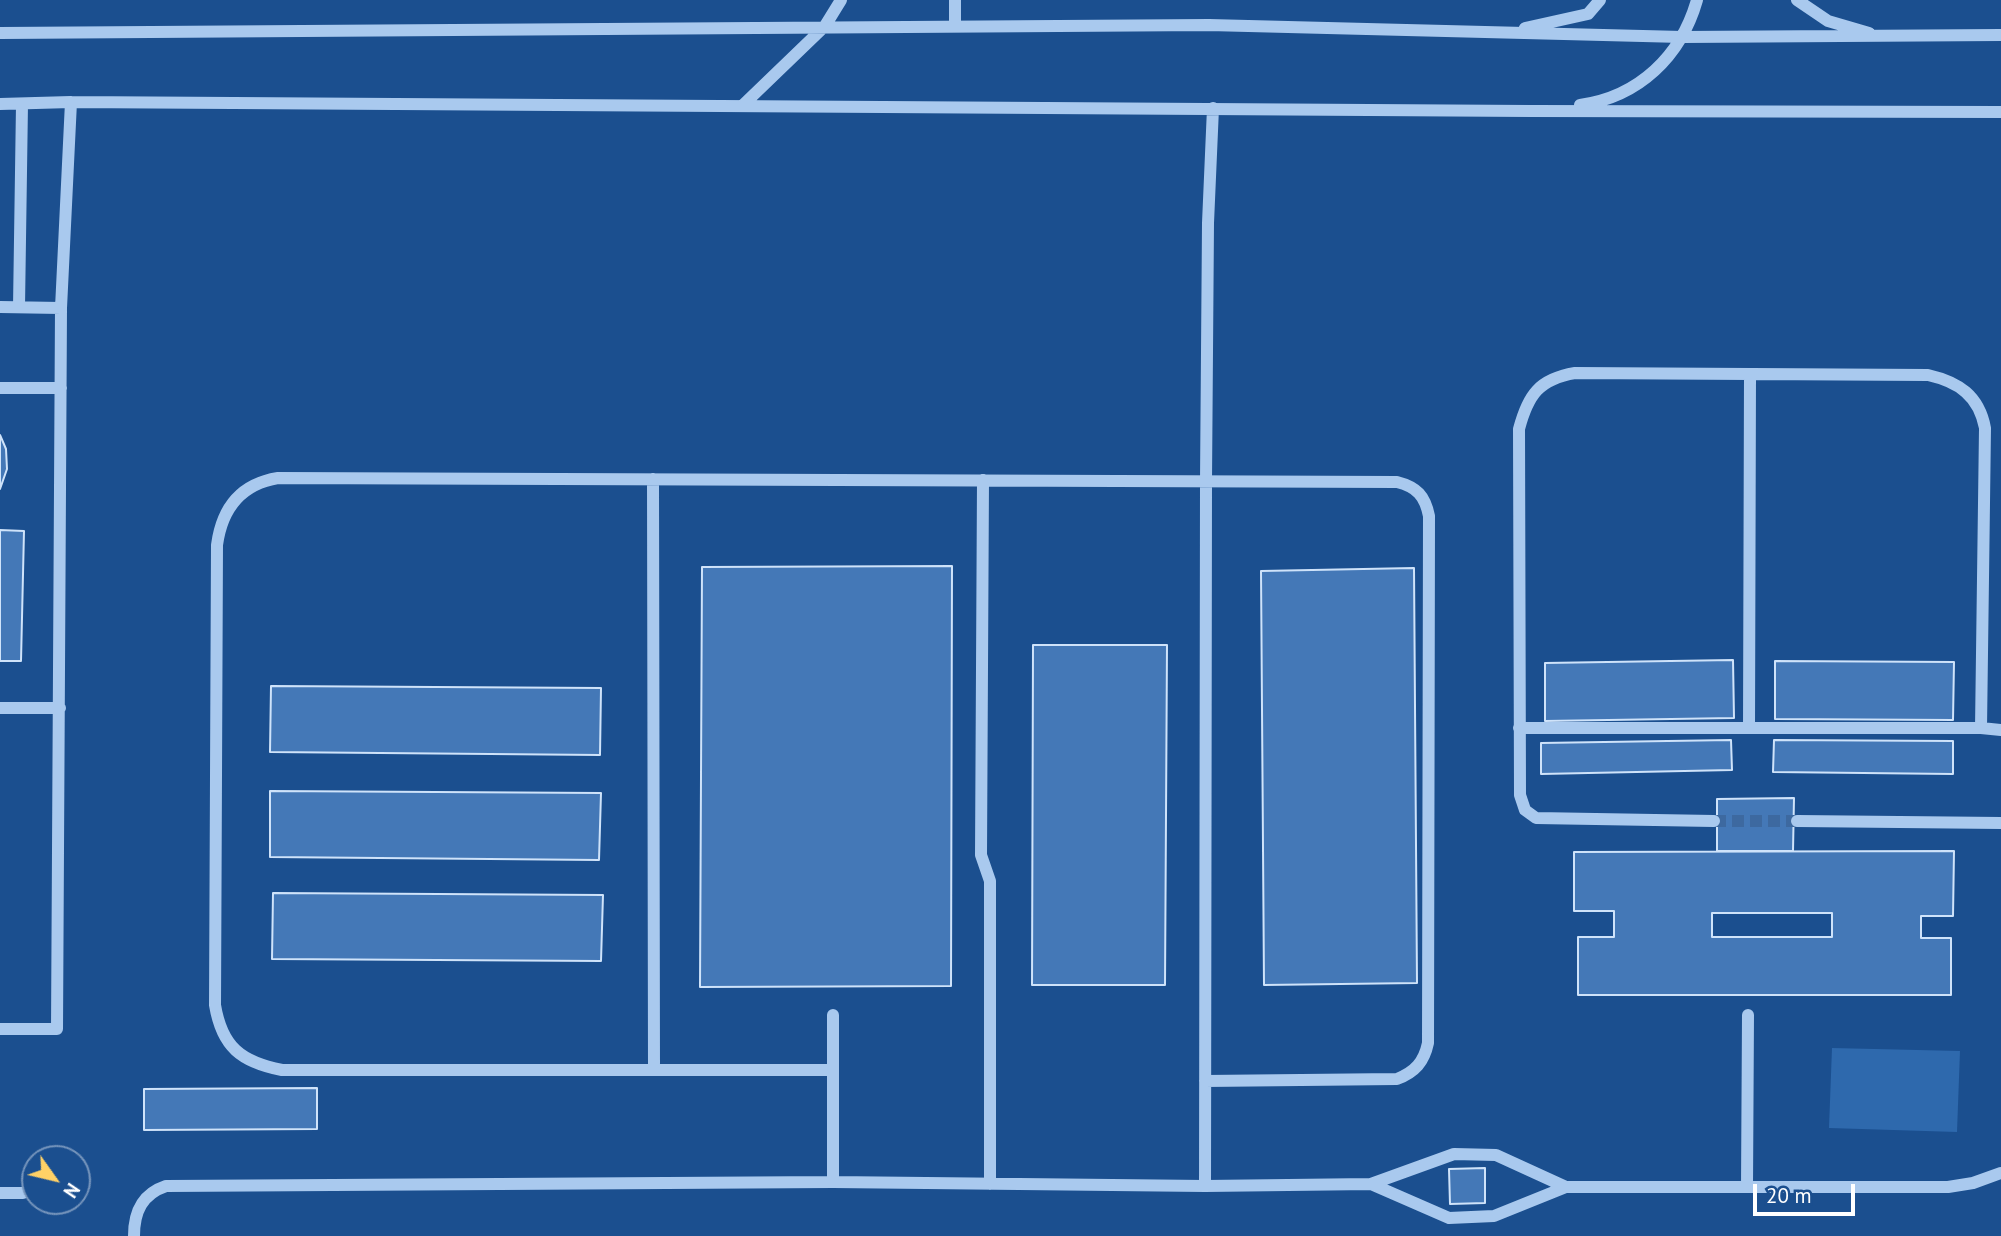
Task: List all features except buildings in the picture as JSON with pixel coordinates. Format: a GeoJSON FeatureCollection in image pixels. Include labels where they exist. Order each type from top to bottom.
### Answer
{"type":"FeatureCollection","features":[{"type":"Feature","properties":{"kind":"street"},"geometry":{"type":"LineString","coordinates":[[743,106],[825,26],[841,0]]}},
{"type":"Feature","properties":{"kind":"street"},"geometry":{"type":"LineString","coordinates":[[955,0],[955,25]]}},
{"type":"Feature","properties":{"kind":"street"},"geometry":{"type":"LineString","coordinates":[[1508,32],[1588,13],[1600,0]]}},
{"type":"Feature","properties":{"kind":"street"},"geometry":{"type":"LineString","coordinates":[[1531,111],[1595,103],[1623,92],[1667,61],[1682,37],[1697,0]]}},
{"type":"Feature","properties":{"kind":"street"},"geometry":{"type":"LineString","coordinates":[[1797,0],[1828,21],[1883,38]]}},
{"type":"Feature","properties":{"kind":"street"},"geometry":{"type":"LineString","coordinates":[[0,33],[1209,25],[1682,37],[2001,36]]}},
{"type":"Feature","properties":{"kind":"street"},"geometry":{"type":"LineString","coordinates":[[0,1029],[57,1029],[61,308],[71,103]]}},
{"type":"Feature","properties":{"kind":"street"},"geometry":{"type":"LineString","coordinates":[[0,104],[2001,112]]}},
{"type":"Feature","properties":{"kind":"street"},"geometry":{"type":"LineString","coordinates":[[19,307],[22,104]]}},
{"type":"Feature","properties":{"kind":"street"},"geometry":{"type":"LineString","coordinates":[[1205,1186],[1206,481],[1208,223],[1213,108]]}},
{"type":"Feature","properties":{"kind":"street"},"geometry":{"type":"LineString","coordinates":[[0,307],[61,308]]}},
{"type":"Feature","properties":{"kind":"street"},"geometry":{"type":"LineString","coordinates":[[1749,728],[1750,374]]}},
{"type":"Feature","properties":{"kind":"street"},"geometry":{"type":"LineString","coordinates":[[1714,821],[1536,818],[1525,810],[1520,795],[1519,429],[1531,396],[1543,384],[1560,375],[1927,375],[1944,379],[1972,397],[1982,412],[1985,428],[1981,728]]}},
{"type":"Feature","properties":{"kind":"street"},"geometry":{"type":"LineString","coordinates":[[0,388],[61,388]]}},
{"type":"Feature","properties":{"kind":"street"},"geometry":{"type":"LineString","coordinates":[[833,1070],[282,1070],[262,1066],[242,1056],[227,1042],[219,1025],[215,1005],[217,545],[219,527],[229,508],[242,493],[261,481],[278,478],[1397,482],[1408,485],[1419,492],[1427,503],[1429,530],[1426,1055],[1409,1074],[1397,1079],[1205,1081]]}},
{"type":"Feature","properties":{"kind":"street"},"geometry":{"type":"LineString","coordinates":[[653,479],[654,1070]]}},
{"type":"Feature","properties":{"kind":"street"},"geometry":{"type":"LineString","coordinates":[[983,480],[981,855],[990,881],[990,1184]]}},
{"type":"Feature","properties":{"kind":"street"},"geometry":{"type":"LineString","coordinates":[[0,708],[60,708]]}},
{"type":"Feature","properties":{"kind":"street"},"geometry":{"type":"LineString","coordinates":[[1519,728],[2001,730]]}},
{"type":"Feature","properties":{"kind":"street"},"geometry":{"type":"LineString","coordinates":[[1797,821],[2001,823]]}},
{"type":"Feature","properties":{"kind":"street"},"geometry":{"type":"LineString","coordinates":[[1747,1187],[1748,1014]]}},
{"type":"Feature","properties":{"kind":"street"},"geometry":{"type":"LineString","coordinates":[[833,1015],[833,1182]]}},
{"type":"Feature","properties":{"kind":"street"},"geometry":{"type":"LineString","coordinates":[[134,1236],[137,1209],[155,1190],[166,1186],[833,1182],[1205,1186],[1371,1184],[1454,1154],[1496,1154],[1566,1187]]}},
{"type":"Feature","properties":{"kind":"street"},"geometry":{"type":"LineString","coordinates":[[1371,1184],[1449,1218],[1493,1216],[1566,1187],[1948,1187],[1973,1183],[2001,1173]]}},
{"type":"Feature","properties":{"kind":"street"},"geometry":{"type":"LineString","coordinates":[[0,1194],[21,1194]]}},
{"type":"Feature","properties":{"kind":"shaded area"},"geometry":{"type":"Polygon","coordinates":[[[1832,1048],[1960,1051],[1957,1132],[1829,1128],[1832,1048]]]}},
{"type":"Feature","properties":{"kind":"tunnel"},"geometry":{"type":"LineString","coordinates":[[1714,821],[1797,821]]}}]}
